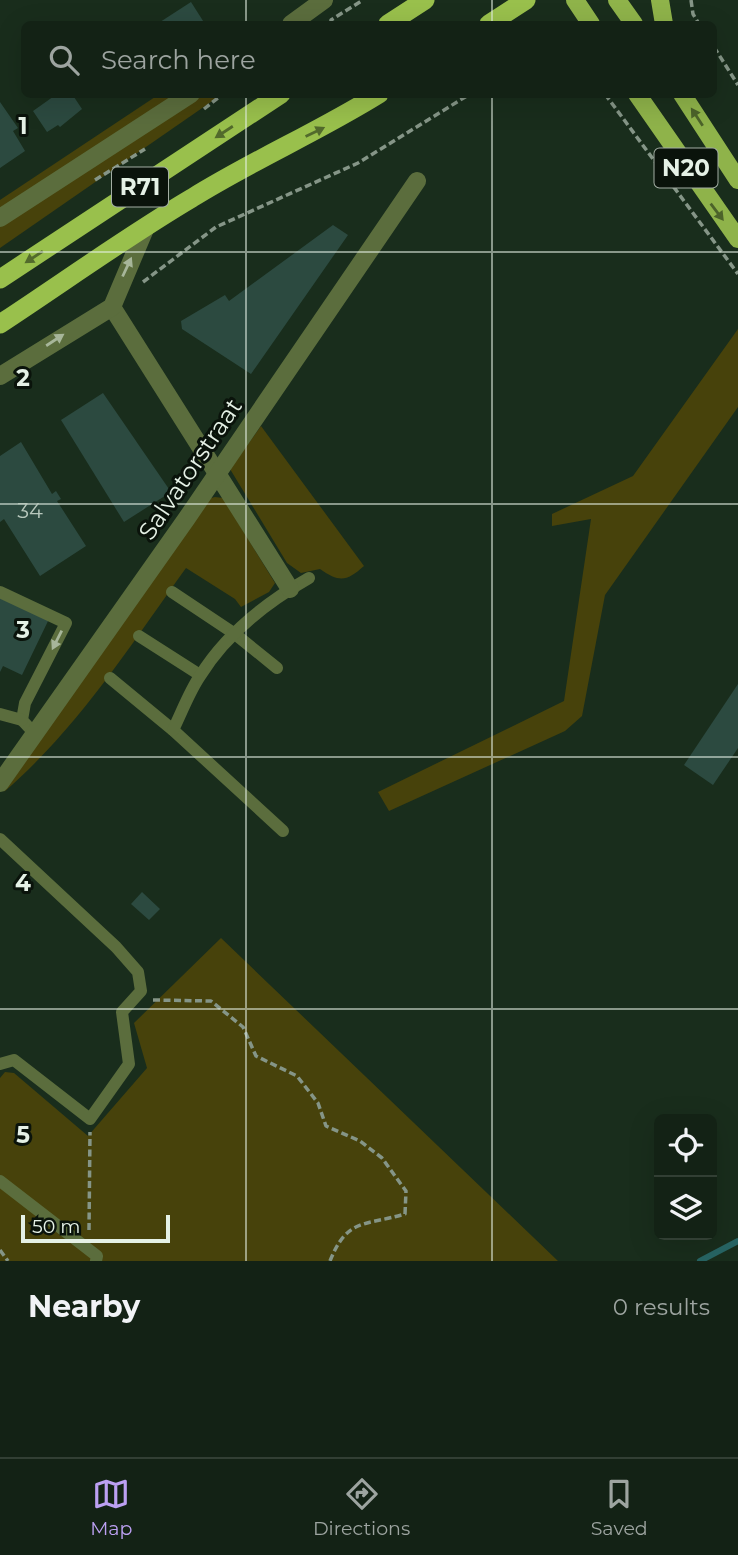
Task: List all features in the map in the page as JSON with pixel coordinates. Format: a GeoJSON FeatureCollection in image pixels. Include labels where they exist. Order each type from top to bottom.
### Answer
{"type":"FeatureCollection","features":[{"type":"Feature","properties":{"kind":"highway"},"geometry":{"type":"LineString","coordinates":[[393,21],[425,0]]}},
{"type":"Feature","properties":{"kind":"highway"},"geometry":{"type":"LineString","coordinates":[[494,21],[526,0]]}},
{"type":"Feature","properties":{"kind":"highway","name":"R71"},"geometry":{"type":"LineString","coordinates":[[0,279],[275,98]]}},
{"type":"Feature","properties":{"kind":"highway","name":"R71"},"geometry":{"type":"LineString","coordinates":[[0,324],[243,167],[330,124],[372,98]]}},
{"type":"Feature","properties":{"kind":"main road"},"geometry":{"type":"LineString","coordinates":[[575,0],[589,21]]}},
{"type":"Feature","properties":{"kind":"main road"},"geometry":{"type":"LineString","coordinates":[[617,0],[632,21]]}},
{"type":"Feature","properties":{"kind":"main road"},"geometry":{"type":"LineString","coordinates":[[660,0],[664,21]]}},
{"type":"Feature","properties":{"kind":"main road","name":"N20"},"geometry":{"type":"LineString","coordinates":[[640,98],[738,240]]}},
{"type":"Feature","properties":{"kind":"main road","name":"N20"},"geometry":{"type":"LineString","coordinates":[[685,98],[738,180]]}},
{"type":"Feature","properties":{"kind":"street"},"geometry":{"type":"LineString","coordinates":[[295,21],[324,0]]}},
{"type":"Feature","properties":{"kind":"street"},"geometry":{"type":"LineString","coordinates":[[0,218],[185,98]]}},
{"type":"Feature","properties":{"kind":"street","name":"Salvatorstraat"},"geometry":{"type":"LineString","coordinates":[[0,783],[418,181]]}},
{"type":"Feature","properties":{"kind":"street"},"geometry":{"type":"LineString","coordinates":[[0,376],[111,307],[145,229]]}},
{"type":"Feature","properties":{"kind":"street"},"geometry":{"type":"LineString","coordinates":[[111,307],[290,589]]}},
{"type":"Feature","properties":{"kind":"lane"},"geometry":{"type":"LineString","coordinates":[[173,730],[200,675],[235,634],[257,611],[309,578]]}},
{"type":"Feature","properties":{"kind":"lane"},"geometry":{"type":"LineString","coordinates":[[0,592],[66,623],[25,703],[22,720]]}},
{"type":"Feature","properties":{"kind":"lane"},"geometry":{"type":"LineString","coordinates":[[172,592],[235,634],[277,668]]}},
{"type":"Feature","properties":{"kind":"lane"},"geometry":{"type":"LineString","coordinates":[[139,636],[200,675]]}},
{"type":"Feature","properties":{"kind":"lane"},"geometry":{"type":"LineString","coordinates":[[110,678],[173,730],[284,831]]}},
{"type":"Feature","properties":{"kind":"lane"},"geometry":{"type":"LineString","coordinates":[[0,714],[22,720],[35,734]]}},
{"type":"Feature","properties":{"kind":"lane"},"geometry":{"type":"LineString","coordinates":[[0,839],[116,947],[138,972],[141,991],[122,1012],[129,1064],[90,1119],[14,1060],[0,1064]]}},
{"type":"Feature","properties":{"kind":"lane"},"geometry":{"type":"LineString","coordinates":[[0,1181],[89,1249],[97,1256],[96,1261]]}},
{"type":"Feature","properties":{"kind":"path"},"geometry":{"type":"LineString","coordinates":[[331,21],[363,0]]}},
{"type":"Feature","properties":{"kind":"path"},"geometry":{"type":"LineString","coordinates":[[691,0],[697,21]]}},
{"type":"Feature","properties":{"kind":"path"},"geometry":{"type":"LineString","coordinates":[[717,53],[738,85]]}},
{"type":"Feature","properties":{"kind":"path"},"geometry":{"type":"LineString","coordinates":[[142,283],[216,227],[358,163],[464,98]]}},
{"type":"Feature","properties":{"kind":"path"},"geometry":{"type":"LineString","coordinates":[[608,98],[738,274]]}},
{"type":"Feature","properties":{"kind":"path"},"geometry":{"type":"LineString","coordinates":[[134,1000],[211,1001],[243,1027],[256,1056],[297,1076],[318,1103],[326,1126],[360,1141],[390,1169],[406,1191],[405,1214],[349,1228],[339,1238],[330,1261]]}},
{"type":"Feature","properties":{"kind":"path"},"geometry":{"type":"LineString","coordinates":[[89,1249],[90,1119]]}},
{"type":"Feature","properties":{"kind":"path"},"geometry":{"type":"LineString","coordinates":[[0,1250],[8,1261]]}},
{"type":"Feature","properties":{"kind":"shaded area"},"geometry":{"type":"Polygon","coordinates":[[[153,98],[217,98],[0,248],[0,200],[153,98]]]}},
{"type":"Feature","properties":{"kind":"shaded area"},"geometry":{"type":"Polygon","coordinates":[[[738,329],[738,407],[605,595],[582,716],[565,731],[389,811],[378,792],[564,701],[591,519],[552,526],[552,514],[633,476],[738,329]]]}},
{"type":"Feature","properties":{"kind":"shaded area"},"geometry":{"type":"Polygon","coordinates":[[[261,426],[364,566],[353,575],[338,578],[320,569],[301,573],[287,563],[230,469],[261,426]]]}},
{"type":"Feature","properties":{"kind":"shaded area"},"geometry":{"type":"Polygon","coordinates":[[[223,498],[275,583],[269,592],[241,607],[235,599],[186,568],[79,714],[31,767],[4,792],[207,499],[223,498]]]}},
{"type":"Feature","properties":{"kind":"shaded area"},"geometry":{"type":"Polygon","coordinates":[[[221,938],[558,1261],[0,1261],[0,1078],[5,1072],[14,1073],[88,1136],[147,1068],[134,1023],[221,938]]]}},
{"type":"Feature","properties":{"kind":"building"},"geometry":{"type":"Polygon","coordinates":[[[191,2],[203,21],[162,21],[191,2]]]}},
{"type":"Feature","properties":{"kind":"building"},"geometry":{"type":"Polygon","coordinates":[[[51,98],[75,98],[82,109],[60,127],[58,125],[47,132],[33,111],[51,98]]]}},
{"type":"Feature","properties":{"kind":"building"},"geometry":{"type":"Polygon","coordinates":[[[0,102],[18,128],[13,131],[25,151],[0,168],[0,102]]]}},
{"type":"Feature","properties":{"kind":"building"},"geometry":{"type":"Polygon","coordinates":[[[333,225],[348,235],[251,374],[182,329],[181,321],[225,295],[229,301],[333,225]]]}},
{"type":"Feature","properties":{"kind":"building"},"geometry":{"type":"Polygon","coordinates":[[[103,393],[171,492],[124,522],[61,420],[103,393]]]}},
{"type":"Feature","properties":{"kind":"building"},"geometry":{"type":"Polygon","coordinates":[[[21,442],[52,494],[56,491],[61,499],[57,501],[86,546],[40,576],[4,519],[0,522],[0,456],[21,442]]]}},
{"type":"Feature","properties":{"kind":"building"},"geometry":{"type":"Polygon","coordinates":[[[0,596],[49,619],[22,675],[3,666],[0,672],[0,596]]]}},
{"type":"Feature","properties":{"kind":"building"},"geometry":{"type":"Polygon","coordinates":[[[738,684],[738,748],[713,785],[684,765],[738,684]]]}},
{"type":"Feature","properties":{"kind":"building"},"geometry":{"type":"Polygon","coordinates":[[[142,892],[160,909],[149,920],[131,904],[142,892]]]}},
{"type":"Feature","properties":{"kind":"waterway"},"geometry":{"type":"LineString","coordinates":[[700,1261],[738,1241]]}}]}
